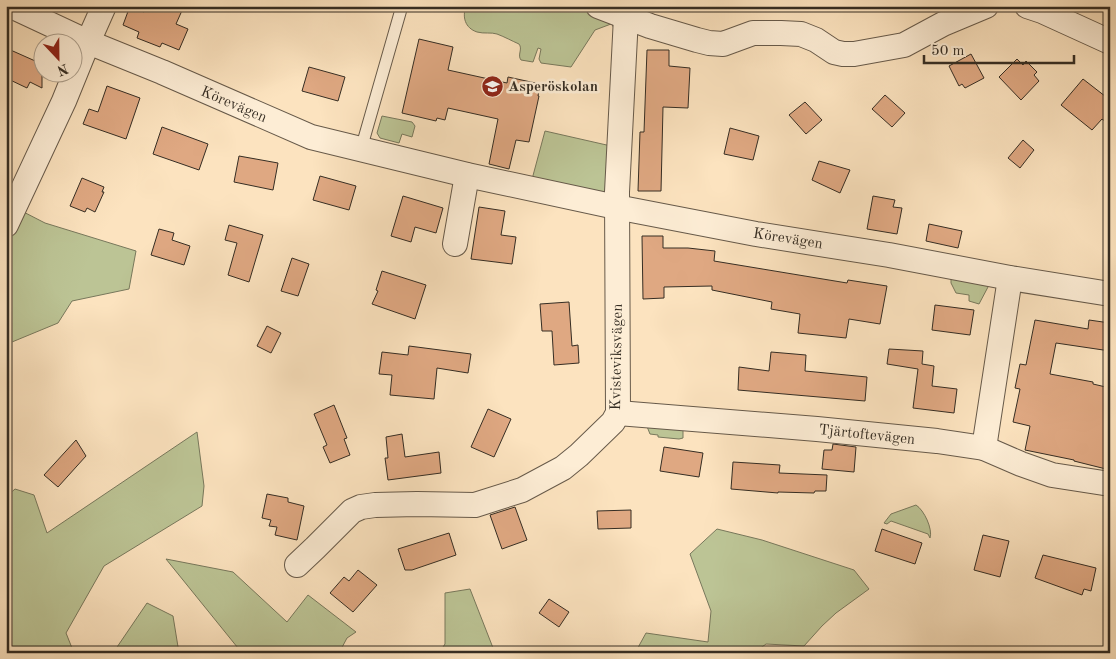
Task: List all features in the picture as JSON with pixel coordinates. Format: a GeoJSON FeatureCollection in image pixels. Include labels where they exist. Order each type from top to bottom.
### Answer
{"type":"FeatureCollection","features":[{"type":"Feature","properties":{"kind":"street","name":"Körevägen"},"geometry":{"type":"LineString","coordinates":[[11,6],[88,42],[311,137],[467,175],[616,207],[756,234],[889,255],[1010,278],[1110,294]]}},
{"type":"Feature","properties":{"kind":"street"},"geometry":{"type":"LineString","coordinates":[[6,225],[64,101],[104,6]]}},
{"type":"Feature","properties":{"kind":"street"},"geometry":{"type":"LineString","coordinates":[[598,6],[626,18],[709,43],[723,44],[753,34],[801,34],[816,40],[834,52],[843,54],[854,54],[904,45],[943,24],[986,6]]}},
{"type":"Feature","properties":{"kind":"street"},"geometry":{"type":"LineString","coordinates":[[1027,6],[1110,42]]}},
{"type":"Feature","properties":{"kind":"street","name":"Kvisteviksvägen"},"geometry":{"type":"LineString","coordinates":[[297,565],[352,511],[375,504],[476,505],[522,490],[563,468],[613,422],[618,412],[616,207],[626,18]]}},
{"type":"Feature","properties":{"kind":"street"},"geometry":{"type":"LineString","coordinates":[[455,244],[467,175]]}},
{"type":"Feature","properties":{"kind":"street"},"geometry":{"type":"LineString","coordinates":[[984,448],[1010,278]]}},
{"type":"Feature","properties":{"kind":"street","name":"Tjärtoftevägen"},"geometry":{"type":"LineString","coordinates":[[618,412],[937,441],[984,448],[1052,475],[1110,484]]}},
{"type":"Feature","properties":{"kind":"lane"},"geometry":{"type":"LineString","coordinates":[[361,149],[402,6]]}},
{"type":"Feature","properties":{"kind":"green space"},"geometry":{"type":"Polygon","coordinates":[[[466,6],[586,6],[612,20],[618,38],[612,24],[595,30],[571,67],[541,63],[539,59],[541,49],[538,48],[533,62],[521,60],[519,44],[497,34],[477,32],[470,28],[467,25],[464,14],[466,6]]]}},
{"type":"Feature","properties":{"kind":"green space"},"geometry":{"type":"Polygon","coordinates":[[[382,116],[412,122],[415,126],[412,137],[402,134],[399,143],[380,138],[377,133],[382,116]]]}},
{"type":"Feature","properties":{"kind":"green space"},"geometry":{"type":"Polygon","coordinates":[[[545,131],[611,146],[611,194],[531,183],[545,131]]]}},
{"type":"Feature","properties":{"kind":"green space"},"geometry":{"type":"Polygon","coordinates":[[[6,203],[45,223],[136,251],[129,289],[72,301],[58,323],[12,342],[6,342],[6,203]]]}},
{"type":"Feature","properties":{"kind":"green space"},"geometry":{"type":"Polygon","coordinates":[[[951,275],[993,281],[979,304],[969,301],[969,295],[956,293],[951,283],[951,275]]]}},
{"type":"Feature","properties":{"kind":"green space"},"geometry":{"type":"Polygon","coordinates":[[[646,424],[683,424],[683,438],[658,437],[658,435],[650,434],[646,424]]]}},
{"type":"Feature","properties":{"kind":"green space"},"geometry":{"type":"Polygon","coordinates":[[[197,432],[204,486],[202,506],[104,566],[66,633],[74,653],[6,653],[6,497],[15,489],[34,495],[47,533],[197,432]]]}},
{"type":"Feature","properties":{"kind":"green space"},"geometry":{"type":"Polygon","coordinates":[[[916,505],[927,520],[931,534],[930,538],[928,534],[891,521],[887,524],[884,523],[891,514],[916,505]]]}},
{"type":"Feature","properties":{"kind":"green space"},"geometry":{"type":"Polygon","coordinates":[[[717,529],[762,540],[854,570],[869,589],[836,613],[804,646],[766,644],[754,653],[635,653],[646,633],[708,642],[711,611],[690,554],[717,529]]]}},
{"type":"Feature","properties":{"kind":"green space"},"geometry":{"type":"Polygon","coordinates":[[[166,559],[233,572],[287,622],[308,595],[356,632],[347,638],[339,653],[242,653],[166,559]]]}},
{"type":"Feature","properties":{"kind":"green space"},"geometry":{"type":"Polygon","coordinates":[[[470,589],[495,653],[439,653],[445,644],[445,593],[470,589]]]}},
{"type":"Feature","properties":{"kind":"green space"},"geometry":{"type":"Polygon","coordinates":[[[147,603],[173,616],[179,653],[113,653],[147,603]]]}},
{"type":"Feature","properties":{"kind":"building"},"geometry":{"type":"Polygon","coordinates":[[[130,6],[144,12],[147,6],[184,6],[176,24],[188,29],[179,50],[162,43],[160,47],[137,38],[139,32],[123,25],[130,6]]]}},
{"type":"Feature","properties":{"kind":"building"},"geometry":{"type":"Polygon","coordinates":[[[419,39],[453,47],[448,70],[507,83],[508,77],[540,84],[529,142],[516,140],[509,169],[489,164],[498,119],[448,108],[445,120],[437,118],[436,121],[402,113],[419,39]]]}},
{"type":"Feature","properties":{"kind":"building"},"geometry":{"type":"Polygon","coordinates":[[[6,48],[32,60],[32,82],[42,82],[42,88],[30,82],[27,88],[6,78],[6,48]]]}},
{"type":"Feature","properties":{"kind":"building"},"geometry":{"type":"Polygon","coordinates":[[[647,50],[669,50],[669,66],[690,68],[688,108],[663,107],[661,191],[638,191],[640,132],[644,132],[647,50]]]}},
{"type":"Feature","properties":{"kind":"building"},"geometry":{"type":"Polygon","coordinates":[[[971,54],[984,78],[965,88],[962,84],[959,86],[949,66],[971,54]]]}},
{"type":"Feature","properties":{"kind":"building"},"geometry":{"type":"Polygon","coordinates":[[[1017,59],[1023,65],[1026,61],[1037,72],[1034,75],[1039,81],[1021,100],[999,77],[1017,59]]]}},
{"type":"Feature","properties":{"kind":"building"},"geometry":{"type":"Polygon","coordinates":[[[309,67],[345,77],[338,101],[302,91],[309,67]]]}},
{"type":"Feature","properties":{"kind":"building"},"geometry":{"type":"Polygon","coordinates":[[[1083,79],[1110,100],[1110,125],[1102,119],[1092,130],[1061,105],[1083,79]]]}},
{"type":"Feature","properties":{"kind":"building"},"geometry":{"type":"Polygon","coordinates":[[[107,86],[140,98],[126,139],[83,124],[89,109],[98,112],[107,86]]]}},
{"type":"Feature","properties":{"kind":"building"},"geometry":{"type":"Polygon","coordinates":[[[885,95],[905,113],[892,127],[872,109],[885,95]]]}},
{"type":"Feature","properties":{"kind":"building"},"geometry":{"type":"Polygon","coordinates":[[[805,102],[822,120],[806,134],[789,115],[805,102]]]}},
{"type":"Feature","properties":{"kind":"building"},"geometry":{"type":"Polygon","coordinates":[[[162,127],[208,144],[199,170],[153,154],[162,127]]]}},
{"type":"Feature","properties":{"kind":"building"},"geometry":{"type":"Polygon","coordinates":[[[730,128],[759,136],[753,160],[724,154],[730,128]]]}},
{"type":"Feature","properties":{"kind":"building"},"geometry":{"type":"Polygon","coordinates":[[[1023,140],[1034,150],[1020,168],[1008,158],[1023,140]]]}},
{"type":"Feature","properties":{"kind":"building"},"geometry":{"type":"Polygon","coordinates":[[[239,156],[278,163],[273,190],[234,182],[239,156]]]}},
{"type":"Feature","properties":{"kind":"building"},"geometry":{"type":"Polygon","coordinates":[[[819,161],[850,170],[840,193],[812,180],[819,161]]]}},
{"type":"Feature","properties":{"kind":"building"},"geometry":{"type":"Polygon","coordinates":[[[320,176],[356,186],[349,210],[313,200],[320,176]]]}},
{"type":"Feature","properties":{"kind":"building"},"geometry":{"type":"Polygon","coordinates":[[[82,178],[104,187],[102,192],[104,192],[95,212],[87,208],[85,212],[70,206],[82,178]]]}},
{"type":"Feature","properties":{"kind":"building"},"geometry":{"type":"Polygon","coordinates":[[[403,196],[443,208],[436,233],[415,227],[411,242],[391,236],[403,196]]]}},
{"type":"Feature","properties":{"kind":"building"},"geometry":{"type":"Polygon","coordinates":[[[873,196],[895,200],[893,207],[902,208],[897,234],[867,229],[873,196]]]}},
{"type":"Feature","properties":{"kind":"building"},"geometry":{"type":"Polygon","coordinates":[[[479,207],[505,211],[501,235],[516,237],[512,264],[471,259],[479,207]]]}},
{"type":"Feature","properties":{"kind":"building"},"geometry":{"type":"Polygon","coordinates":[[[929,224],[962,231],[958,248],[926,241],[929,224]]]}},
{"type":"Feature","properties":{"kind":"building"},"geometry":{"type":"Polygon","coordinates":[[[229,225],[263,235],[249,282],[228,275],[237,243],[225,240],[229,225]]]}},
{"type":"Feature","properties":{"kind":"building"},"geometry":{"type":"Polygon","coordinates":[[[159,229],[174,233],[172,240],[190,246],[184,265],[151,255],[159,229]]]}},
{"type":"Feature","properties":{"kind":"building"},"geometry":{"type":"Polygon","coordinates":[[[642,236],[663,236],[663,248],[715,251],[714,261],[847,283],[848,280],[887,286],[880,324],[849,319],[846,338],[798,333],[800,314],[771,309],[772,302],[712,290],[712,286],[664,287],[664,298],[643,299],[642,236]]]}},
{"type":"Feature","properties":{"kind":"building"},"geometry":{"type":"Polygon","coordinates":[[[292,258],[309,264],[298,296],[281,291],[292,258]]]}},
{"type":"Feature","properties":{"kind":"building"},"geometry":{"type":"Polygon","coordinates":[[[382,271],[426,285],[415,319],[372,304],[378,291],[376,290],[382,271]]]}},
{"type":"Feature","properties":{"kind":"building"},"geometry":{"type":"Polygon","coordinates":[[[569,302],[572,346],[578,345],[579,363],[554,365],[552,331],[542,331],[540,304],[569,302]]]}},
{"type":"Feature","properties":{"kind":"building"},"geometry":{"type":"Polygon","coordinates":[[[935,305],[974,310],[970,335],[932,330],[935,305]]]}},
{"type":"Feature","properties":{"kind":"building"},"geometry":{"type":"Polygon","coordinates":[[[1035,320],[1088,329],[1089,320],[1110,323],[1110,351],[1056,343],[1050,374],[1093,382],[1093,384],[1110,388],[1110,470],[1025,450],[1030,426],[1013,422],[1020,389],[1015,388],[1020,364],[1026,365],[1035,320]]]}},
{"type":"Feature","properties":{"kind":"building"},"geometry":{"type":"Polygon","coordinates":[[[267,326],[281,333],[271,353],[257,346],[267,326]]]}},
{"type":"Feature","properties":{"kind":"building"},"geometry":{"type":"Polygon","coordinates":[[[409,346],[471,354],[468,373],[437,368],[434,399],[390,395],[392,375],[379,374],[382,352],[408,355],[409,346]]]}},
{"type":"Feature","properties":{"kind":"building"},"geometry":{"type":"Polygon","coordinates":[[[889,349],[923,351],[922,364],[934,366],[932,386],[957,389],[954,413],[913,408],[918,369],[887,364],[889,349]]]}},
{"type":"Feature","properties":{"kind":"building"},"geometry":{"type":"Polygon","coordinates":[[[771,352],[806,355],[805,371],[867,377],[865,401],[738,390],[739,367],[769,371],[771,352]]]}},
{"type":"Feature","properties":{"kind":"building"},"geometry":{"type":"Polygon","coordinates":[[[334,405],[347,438],[344,439],[350,455],[330,463],[323,447],[327,445],[314,414],[334,405]]]}},
{"type":"Feature","properties":{"kind":"building"},"geometry":{"type":"Polygon","coordinates":[[[488,409],[511,419],[494,457],[471,447],[488,409]]]}},
{"type":"Feature","properties":{"kind":"building"},"geometry":{"type":"Polygon","coordinates":[[[402,434],[405,457],[439,452],[441,473],[388,480],[385,458],[388,458],[386,437],[402,434]]]}},
{"type":"Feature","properties":{"kind":"building"},"geometry":{"type":"Polygon","coordinates":[[[76,440],[86,456],[58,487],[44,475],[76,440]]]}},
{"type":"Feature","properties":{"kind":"building"},"geometry":{"type":"Polygon","coordinates":[[[833,444],[856,447],[854,472],[822,469],[824,450],[832,450],[833,444]]]}},
{"type":"Feature","properties":{"kind":"building"},"geometry":{"type":"Polygon","coordinates":[[[664,447],[703,453],[699,477],[660,471],[664,447]]]}},
{"type":"Feature","properties":{"kind":"building"},"geometry":{"type":"Polygon","coordinates":[[[733,462],[780,465],[779,473],[827,475],[826,491],[778,493],[731,489],[733,462]]]}},
{"type":"Feature","properties":{"kind":"building"},"geometry":{"type":"Polygon","coordinates":[[[267,494],[288,498],[288,502],[304,506],[297,540],[275,535],[277,527],[269,526],[271,520],[262,518],[267,494]]]}},
{"type":"Feature","properties":{"kind":"building"},"geometry":{"type":"Polygon","coordinates":[[[515,507],[527,540],[502,549],[490,515],[515,507]]]}},
{"type":"Feature","properties":{"kind":"building"},"geometry":{"type":"Polygon","coordinates":[[[631,510],[631,528],[598,529],[597,511],[631,510]]]}},
{"type":"Feature","properties":{"kind":"building"},"geometry":{"type":"Polygon","coordinates":[[[882,529],[922,543],[915,564],[875,551],[882,529]]]}},
{"type":"Feature","properties":{"kind":"building"},"geometry":{"type":"Polygon","coordinates":[[[449,533],[456,555],[412,570],[405,570],[398,549],[449,533]]]}},
{"type":"Feature","properties":{"kind":"building"},"geometry":{"type":"Polygon","coordinates":[[[983,535],[1009,541],[1000,577],[974,570],[983,535]]]}},
{"type":"Feature","properties":{"kind":"building"},"geometry":{"type":"Polygon","coordinates":[[[1043,555],[1096,568],[1091,591],[1084,589],[1082,595],[1035,578],[1043,555]]]}},
{"type":"Feature","properties":{"kind":"building"},"geometry":{"type":"Polygon","coordinates":[[[358,570],[377,585],[353,612],[330,593],[344,577],[349,581],[358,570]]]}},
{"type":"Feature","properties":{"kind":"building"},"geometry":{"type":"Polygon","coordinates":[[[549,599],[569,612],[559,627],[539,613],[549,599]]]}},
{"type":"Feature","properties":{"kind":"place","name":"Asperöskolan"},"geometry":{"type":"Point","coordinates":[492,86]}}]}
